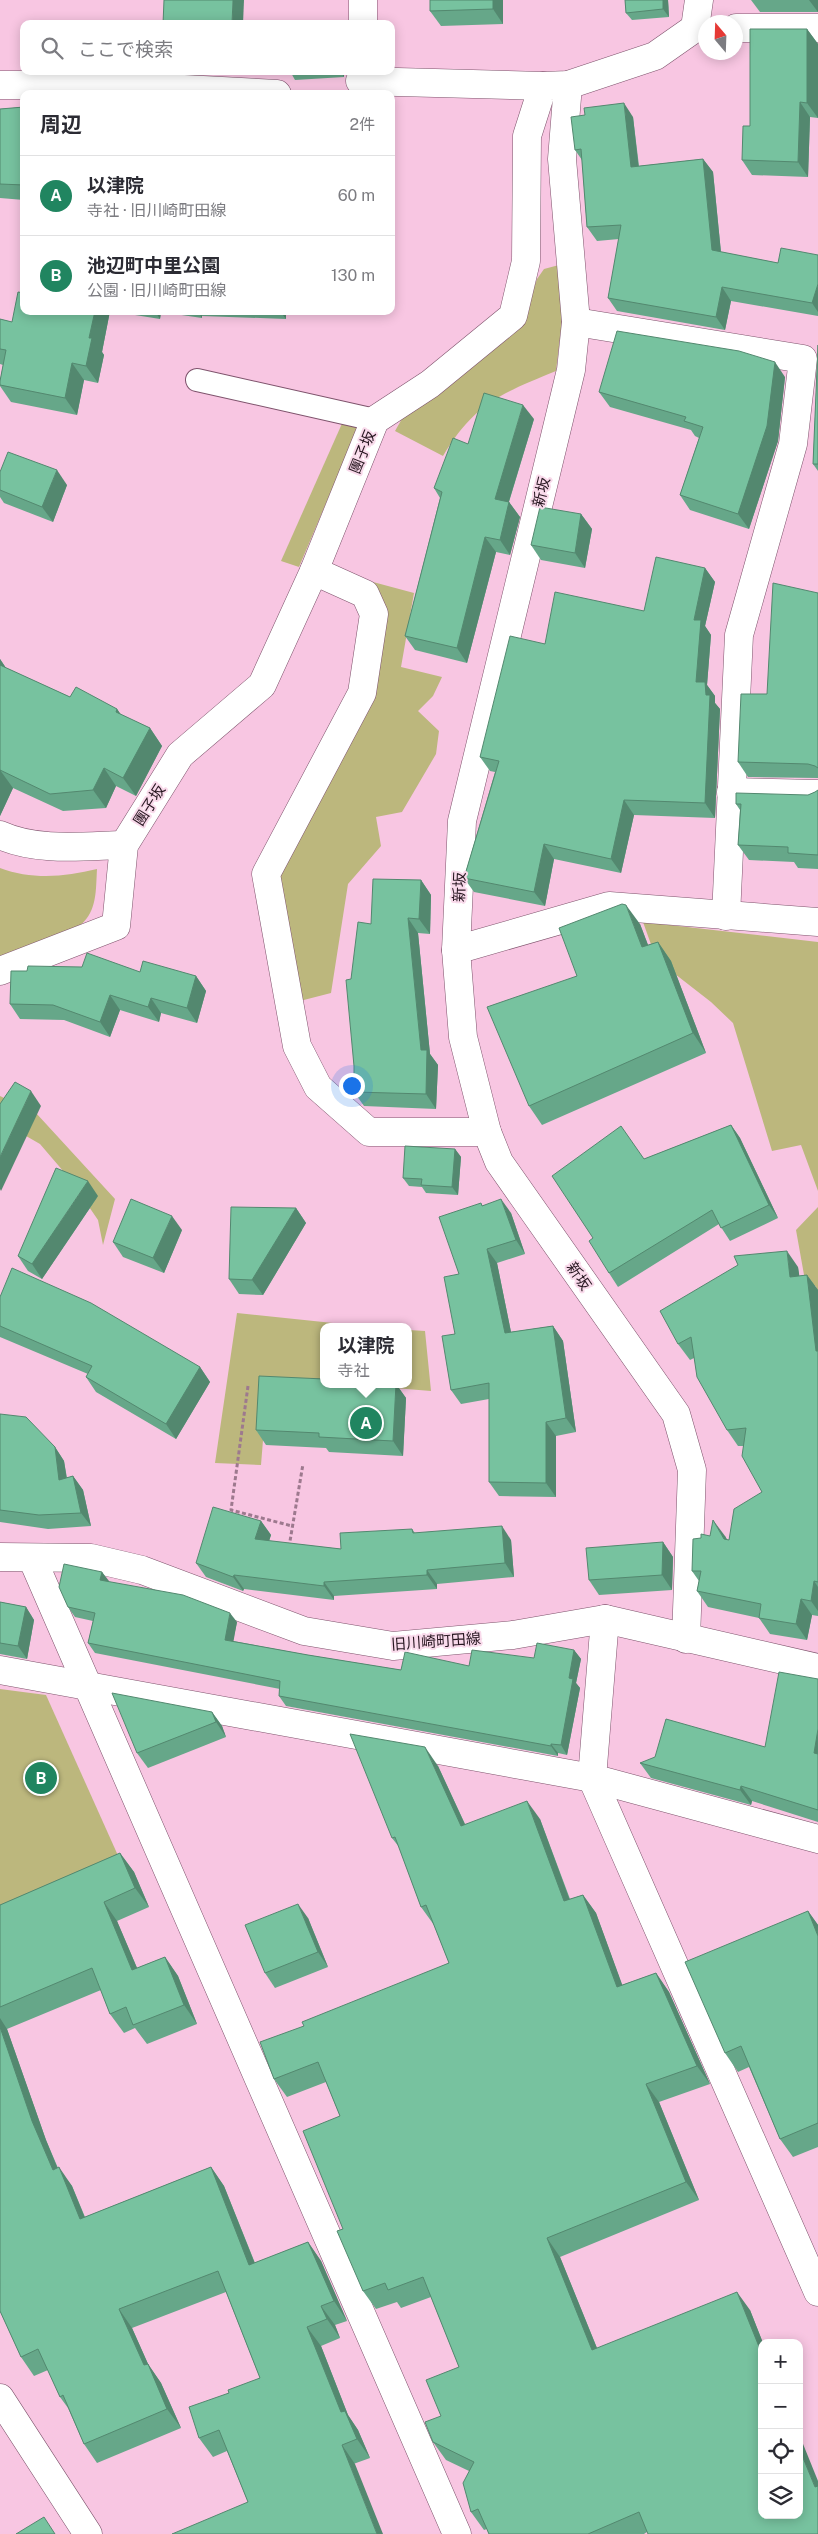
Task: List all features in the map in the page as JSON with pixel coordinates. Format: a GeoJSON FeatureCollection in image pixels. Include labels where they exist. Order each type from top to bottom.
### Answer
{"type":"FeatureCollection","features":[{"type":"Feature","properties":{"kind":"street"},"geometry":{"type":"LineString","coordinates":[[363,20],[364,0]]}},
{"type":"Feature","properties":{"kind":"street"},"geometry":{"type":"LineString","coordinates":[[699,0],[700,15]]}},
{"type":"Feature","properties":{"kind":"street"},"geometry":{"type":"LineString","coordinates":[[743,28],[818,28]]}},
{"type":"Feature","properties":{"kind":"street"},"geometry":{"type":"LineString","coordinates":[[356,82],[555,85],[655,56],[698,29]]}},
{"type":"Feature","properties":{"kind":"street"},"geometry":{"type":"LineString","coordinates":[[0,85],[142,90]]}},
{"type":"Feature","properties":{"kind":"street","name":"新坂"},"geometry":{"type":"LineString","coordinates":[[555,85],[576,322],[571,370],[462,821],[456,950],[463,1037],[487,1132],[498,1162],[676,1414],[692,1470],[686,1639]]}},
{"type":"Feature","properties":{"kind":"street","name":"團子坂"},"geometry":{"type":"LineString","coordinates":[[124,845],[180,755],[262,685],[314,572],[375,420],[430,384],[513,316],[526,261],[527,136],[555,85]]}},
{"type":"Feature","properties":{"kind":"street"},"geometry":{"type":"LineString","coordinates":[[576,322],[803,359],[793,444],[738,635],[726,916]]}},
{"type":"Feature","properties":{"kind":"street"},"geometry":{"type":"LineString","coordinates":[[314,572],[365,594],[374,614],[362,694],[266,874],[297,1046],[318,1086],[369,1132],[487,1132]]}},
{"type":"Feature","properties":{"kind":"street"},"geometry":{"type":"LineString","coordinates":[[731,792],[818,794]]}},
{"type":"Feature","properties":{"kind":"street"},"geometry":{"type":"LineString","coordinates":[[0,835],[14,841],[65,847],[124,845],[116,926],[0,971]]}},
{"type":"Feature","properties":{"kind":"street"},"geometry":{"type":"LineString","coordinates":[[456,950],[609,906],[818,922]]}},
{"type":"Feature","properties":{"kind":"street","name":"旧川崎町田線"},"geometry":{"type":"LineString","coordinates":[[0,1557],[91,1558],[142,1570],[304,1631],[393,1646],[513,1635],[605,1619],[818,1668]]}},
{"type":"Feature","properties":{"kind":"street"},"geometry":{"type":"LineString","coordinates":[[32,1558],[457,2534]]}},
{"type":"Feature","properties":{"kind":"street"},"geometry":{"type":"LineString","coordinates":[[605,1619],[592,1778],[818,2292]]}},
{"type":"Feature","properties":{"kind":"street"},"geometry":{"type":"LineString","coordinates":[[0,1670],[592,1778],[818,1839]]}},
{"type":"Feature","properties":{"kind":"street"},"geometry":{"type":"LineString","coordinates":[[0,2398],[88,2534]]}},
{"type":"Feature","properties":{"kind":"lane"},"geometry":{"type":"LineString","coordinates":[[197,380],[375,420]]}},
{"type":"Feature","properties":{"kind":"path"},"geometry":{"type":"LineString","coordinates":[[248,1386],[231,1510],[292,1526]]}},
{"type":"Feature","properties":{"kind":"path"},"geometry":{"type":"LineString","coordinates":[[288,1554],[303,1464]]}},
{"type":"Feature","properties":{"kind":"shaded area"},"geometry":{"type":"Polygon","coordinates":[[[559,265],[562,322],[556,371],[520,386],[491,402],[466,424],[443,456],[395,431],[403,417],[521,323],[537,279],[544,269],[559,265]]]}},
{"type":"Feature","properties":{"kind":"shaded area"},"geometry":{"type":"Polygon","coordinates":[[[344,419],[360,423],[299,567],[281,561],[344,419]]]}},
{"type":"Feature","properties":{"kind":"shaded area"},"geometry":{"type":"Polygon","coordinates":[[[373,582],[414,593],[401,667],[442,677],[433,696],[418,711],[439,731],[436,754],[402,812],[376,817],[381,846],[348,884],[331,993],[296,1002],[269,878],[385,611],[373,582]]]}},
{"type":"Feature","properties":{"kind":"shaded area"},"geometry":{"type":"Polygon","coordinates":[[[0,868],[36,876],[73,874],[97,869],[93,907],[80,926],[70,933],[0,961],[0,868]]]}},
{"type":"Feature","properties":{"kind":"shaded area"},"geometry":{"type":"Polygon","coordinates":[[[643,922],[818,942],[818,1191],[801,1145],[772,1151],[733,1023],[711,1002],[675,974],[663,978],[643,922]]]}},
{"type":"Feature","properties":{"kind":"shaded area"},"geometry":{"type":"Polygon","coordinates":[[[0,1096],[36,1113],[115,1199],[103,1245],[98,1220],[70,1179],[40,1144],[0,1121],[0,1096]]]}},
{"type":"Feature","properties":{"kind":"shaded area"},"geometry":{"type":"Polygon","coordinates":[[[818,1207],[818,1303],[816,1286],[806,1286],[796,1230],[818,1207]]]}},
{"type":"Feature","properties":{"kind":"shaded area"},"geometry":{"type":"Polygon","coordinates":[[[237,1313],[333,1323],[320,1323],[320,1382],[268,1378],[261,1465],[215,1463],[237,1313]]]}},
{"type":"Feature","properties":{"kind":"shaded area"},"geometry":{"type":"Polygon","coordinates":[[[412,1330],[425,1331],[431,1391],[394,1388],[412,1388],[412,1330]]]}},
{"type":"Feature","properties":{"kind":"shaded area"},"geometry":{"type":"Polygon","coordinates":[[[0,1689],[46,1695],[120,1860],[0,1919],[0,1689]]]}},
{"type":"Feature","properties":{"kind":"building"},"geometry":{"type":"Polygon","coordinates":[[[164,0],[233,0],[232,20],[163,20],[164,0]]]}},
{"type":"Feature","properties":{"kind":"building"},"geometry":{"type":"Polygon","coordinates":[[[430,0],[493,0],[493,9],[430,11],[430,0]]]}},
{"type":"Feature","properties":{"kind":"building"},"geometry":{"type":"Polygon","coordinates":[[[625,0],[663,0],[663,9],[626,13],[625,0]]]}},
{"type":"Feature","properties":{"kind":"building"},"geometry":{"type":"Polygon","coordinates":[[[750,29],[807,29],[807,103],[800,102],[798,162],[742,160],[743,126],[750,126],[750,29]]]}},
{"type":"Feature","properties":{"kind":"building"},"geometry":{"type":"Polygon","coordinates":[[[624,103],[631,167],[703,159],[712,250],[778,263],[781,248],[818,255],[818,284],[812,303],[722,287],[716,317],[608,298],[621,225],[587,227],[581,149],[575,150],[571,117],[585,115],[584,108],[624,103]]]}},
{"type":"Feature","properties":{"kind":"building"},"geometry":{"type":"Polygon","coordinates":[[[20,107],[20,185],[0,184],[0,109],[20,107]]]}},
{"type":"Feature","properties":{"kind":"building"},"geometry":{"type":"Polygon","coordinates":[[[18,292],[20,292],[20,315],[94,315],[89,338],[92,338],[86,366],[72,363],[65,398],[0,385],[6,350],[0,349],[0,319],[12,322],[18,292]]]}},
{"type":"Feature","properties":{"kind":"building"},"geometry":{"type":"Polygon","coordinates":[[[617,331],[739,351],[775,362],[767,426],[738,514],[680,495],[703,427],[684,421],[686,417],[599,392],[617,331]]]}},
{"type":"Feature","properties":{"kind":"building"},"geometry":{"type":"Polygon","coordinates":[[[818,345],[818,464],[813,464],[818,345]]]}},
{"type":"Feature","properties":{"kind":"building"},"geometry":{"type":"Polygon","coordinates":[[[484,393],[523,405],[495,499],[509,502],[500,540],[485,537],[457,648],[405,636],[442,492],[434,488],[453,438],[468,444],[484,393]]]}},
{"type":"Feature","properties":{"kind":"building"},"geometry":{"type":"Polygon","coordinates":[[[8,452],[57,470],[42,507],[0,490],[0,472],[8,452]]]}},
{"type":"Feature","properties":{"kind":"building"},"geometry":{"type":"Polygon","coordinates":[[[540,507],[581,514],[575,553],[531,545],[540,507]]]}},
{"type":"Feature","properties":{"kind":"building"},"geometry":{"type":"Polygon","coordinates":[[[656,557],[705,568],[694,620],[701,620],[696,682],[705,682],[706,695],[710,695],[705,803],[624,800],[611,859],[544,844],[534,892],[464,878],[499,761],[480,757],[510,636],[545,644],[555,592],[644,611],[656,557]]]}},
{"type":"Feature","properties":{"kind":"building"},"geometry":{"type":"Polygon","coordinates":[[[773,583],[818,593],[818,768],[808,764],[738,762],[741,694],[767,694],[773,583]]]}},
{"type":"Feature","properties":{"kind":"building"},"geometry":{"type":"Polygon","coordinates":[[[0,665],[70,697],[76,687],[117,709],[116,712],[150,728],[123,778],[104,768],[93,790],[50,794],[0,770],[0,665]]]}},
{"type":"Feature","properties":{"kind":"building"},"geometry":{"type":"Polygon","coordinates":[[[818,790],[818,855],[788,853],[788,847],[738,845],[741,804],[736,804],[736,793],[808,795],[818,790]]]}},
{"type":"Feature","properties":{"kind":"building"},"geometry":{"type":"Polygon","coordinates":[[[373,879],[421,880],[419,919],[408,918],[421,1050],[427,1050],[426,1094],[354,1092],[354,1066],[346,980],[351,979],[358,922],[371,924],[373,879]]]}},
{"type":"Feature","properties":{"kind":"building"},"geometry":{"type":"Polygon","coordinates":[[[622,904],[626,905],[642,947],[658,942],[693,1033],[529,1106],[487,1007],[577,976],[559,928],[622,904]]]}},
{"type":"Feature","properties":{"kind":"building"},"geometry":{"type":"Polygon","coordinates":[[[87,953],[140,972],[143,961],[196,976],[187,1008],[151,998],[148,1007],[110,995],[100,1022],[53,1005],[10,1004],[11,971],[27,971],[28,966],[82,967],[87,953]]]}},
{"type":"Feature","properties":{"kind":"building"},"geometry":{"type":"Polygon","coordinates":[[[15,1082],[31,1091],[0,1157],[0,1104],[15,1082]]]}},
{"type":"Feature","properties":{"kind":"building"},"geometry":{"type":"Polygon","coordinates":[[[731,1125],[769,1205],[721,1228],[712,1210],[609,1273],[589,1241],[593,1238],[552,1176],[621,1126],[644,1159],[731,1125]]]}},
{"type":"Feature","properties":{"kind":"building"},"geometry":{"type":"Polygon","coordinates":[[[405,1146],[455,1149],[452,1187],[421,1185],[422,1179],[403,1178],[405,1146]]]}},
{"type":"Feature","properties":{"kind":"building"},"geometry":{"type":"Polygon","coordinates":[[[56,1168],[88,1181],[32,1264],[18,1256],[56,1168]]]}},
{"type":"Feature","properties":{"kind":"building"},"geometry":{"type":"Polygon","coordinates":[[[131,1199],[172,1216],[153,1258],[113,1242],[131,1199]]]}},
{"type":"Feature","properties":{"kind":"building"},"geometry":{"type":"Polygon","coordinates":[[[501,1199],[516,1240],[487,1249],[505,1333],[553,1326],[566,1418],[546,1422],[546,1483],[489,1482],[489,1383],[451,1390],[442,1336],[455,1334],[444,1277],[459,1274],[439,1217],[481,1203],[482,1206],[501,1199]]]}},
{"type":"Feature","properties":{"kind":"building"},"geometry":{"type":"Polygon","coordinates":[[[231,1207],[296,1208],[252,1280],[229,1279],[231,1207]]]}},
{"type":"Feature","properties":{"kind":"building"},"geometry":{"type":"Polygon","coordinates":[[[787,1251],[790,1277],[807,1275],[816,1351],[818,1351],[818,1582],[814,1581],[811,1601],[801,1599],[796,1624],[759,1618],[761,1604],[697,1591],[701,1571],[692,1571],[693,1539],[701,1538],[701,1534],[710,1536],[713,1520],[724,1539],[729,1540],[734,1509],[762,1492],[742,1456],[746,1428],[727,1430],[697,1377],[691,1337],[678,1344],[660,1311],[738,1265],[734,1256],[787,1251]]]}},
{"type":"Feature","properties":{"kind":"building"},"geometry":{"type":"Polygon","coordinates":[[[12,1268],[91,1303],[200,1367],[166,1424],[86,1377],[92,1366],[0,1326],[0,1297],[12,1268]]]}},
{"type":"Feature","properties":{"kind":"building"},"geometry":{"type":"Polygon","coordinates":[[[259,1376],[320,1379],[320,1388],[396,1388],[393,1441],[319,1437],[319,1433],[256,1430],[259,1376]]]}},
{"type":"Feature","properties":{"kind":"building"},"geometry":{"type":"Polygon","coordinates":[[[0,1414],[26,1417],[55,1447],[59,1480],[73,1476],[81,1513],[39,1515],[0,1510],[0,1414]]]}},
{"type":"Feature","properties":{"kind":"building"},"geometry":{"type":"Polygon","coordinates":[[[213,1507],[261,1521],[255,1539],[341,1549],[340,1533],[412,1529],[413,1533],[502,1526],[505,1563],[427,1570],[427,1575],[324,1582],[324,1586],[234,1575],[233,1577],[196,1563],[213,1507]]]}},
{"type":"Feature","properties":{"kind":"building"},"geometry":{"type":"Polygon","coordinates":[[[663,1542],[662,1575],[589,1580],[586,1548],[663,1542]]]}},
{"type":"Feature","properties":{"kind":"building"},"geometry":{"type":"Polygon","coordinates":[[[64,1564],[102,1572],[100,1580],[183,1595],[230,1613],[225,1640],[308,1655],[401,1670],[405,1652],[469,1666],[472,1650],[534,1658],[537,1643],[574,1650],[569,1678],[573,1679],[561,1745],[551,1744],[551,1746],[279,1696],[280,1681],[88,1643],[95,1613],[68,1607],[59,1587],[64,1564]]]}},
{"type":"Feature","properties":{"kind":"building"},"geometry":{"type":"Polygon","coordinates":[[[0,1602],[26,1607],[18,1646],[0,1643],[0,1602]]]}},
{"type":"Feature","properties":{"kind":"building"},"geometry":{"type":"Polygon","coordinates":[[[779,1672],[818,1679],[818,1729],[814,1753],[818,1754],[818,1810],[741,1786],[740,1790],[640,1763],[655,1757],[666,1719],[765,1747],[779,1672]]]}},
{"type":"Feature","properties":{"kind":"building"},"geometry":{"type":"Polygon","coordinates":[[[112,1693],[212,1712],[216,1722],[137,1753],[112,1693]]]}},
{"type":"Feature","properties":{"kind":"building"},"geometry":{"type":"Polygon","coordinates":[[[350,1734],[425,1747],[461,1826],[527,1801],[564,1901],[583,1895],[617,1987],[656,1973],[697,2066],[646,2084],[686,2182],[547,2238],[592,2350],[737,2292],[758,2344],[758,2519],[803,2519],[803,2458],[815,2487],[818,2486],[818,2534],[648,2534],[639,2512],[588,2534],[489,2534],[478,2509],[471,2512],[463,2483],[474,2462],[433,2442],[425,2422],[441,2416],[426,2380],[459,2367],[423,2277],[388,2290],[385,2283],[363,2291],[337,2231],[343,2229],[303,2131],[340,2116],[318,2062],[274,2079],[260,2042],[304,2026],[302,2022],[449,1963],[426,1905],[421,1907],[395,1837],[392,1838],[350,1734]]]}},
{"type":"Feature","properties":{"kind":"building"},"geometry":{"type":"Polygon","coordinates":[[[120,1853],[135,1888],[104,1902],[132,1970],[165,1957],[184,2005],[133,2025],[126,2007],[110,2014],[92,1968],[0,2007],[0,1905],[120,1853]]]}},
{"type":"Feature","properties":{"kind":"building"},"geometry":{"type":"Polygon","coordinates":[[[298,1904],[318,1952],[265,1973],[245,1925],[298,1904]]]}},
{"type":"Feature","properties":{"kind":"building"},"geometry":{"type":"Polygon","coordinates":[[[808,1911],[818,1936],[818,2123],[780,2139],[741,2046],[725,2053],[685,1962],[808,1911]]]}},
{"type":"Feature","properties":{"kind":"building"},"geometry":{"type":"Polygon","coordinates":[[[0,2027],[32,2121],[53,2170],[59,2167],[80,2219],[211,2167],[249,2265],[308,2242],[334,2301],[321,2306],[327,2319],[307,2327],[341,2412],[345,2411],[357,2439],[342,2445],[377,2534],[172,2534],[248,2502],[219,2430],[199,2438],[189,2407],[229,2393],[228,2390],[260,2378],[218,2271],[119,2309],[144,2365],[148,2364],[167,2409],[84,2444],[63,2395],[60,2397],[38,2349],[21,2357],[0,2311],[0,2027]]]}},
{"type":"Feature","properties":{"kind":"building"},"geometry":{"type":"Polygon","coordinates":[[[44,2517],[55,2534],[16,2534],[44,2517]]]}},
{"type":"Feature","properties":{"kind":"place","name":"以津院"},"geometry":{"type":"Point","coordinates":[366,1423]}},
{"type":"Feature","properties":{"kind":"place","name":"池辺町中里公園"},"geometry":{"type":"Point","coordinates":[41,1778]}}]}
